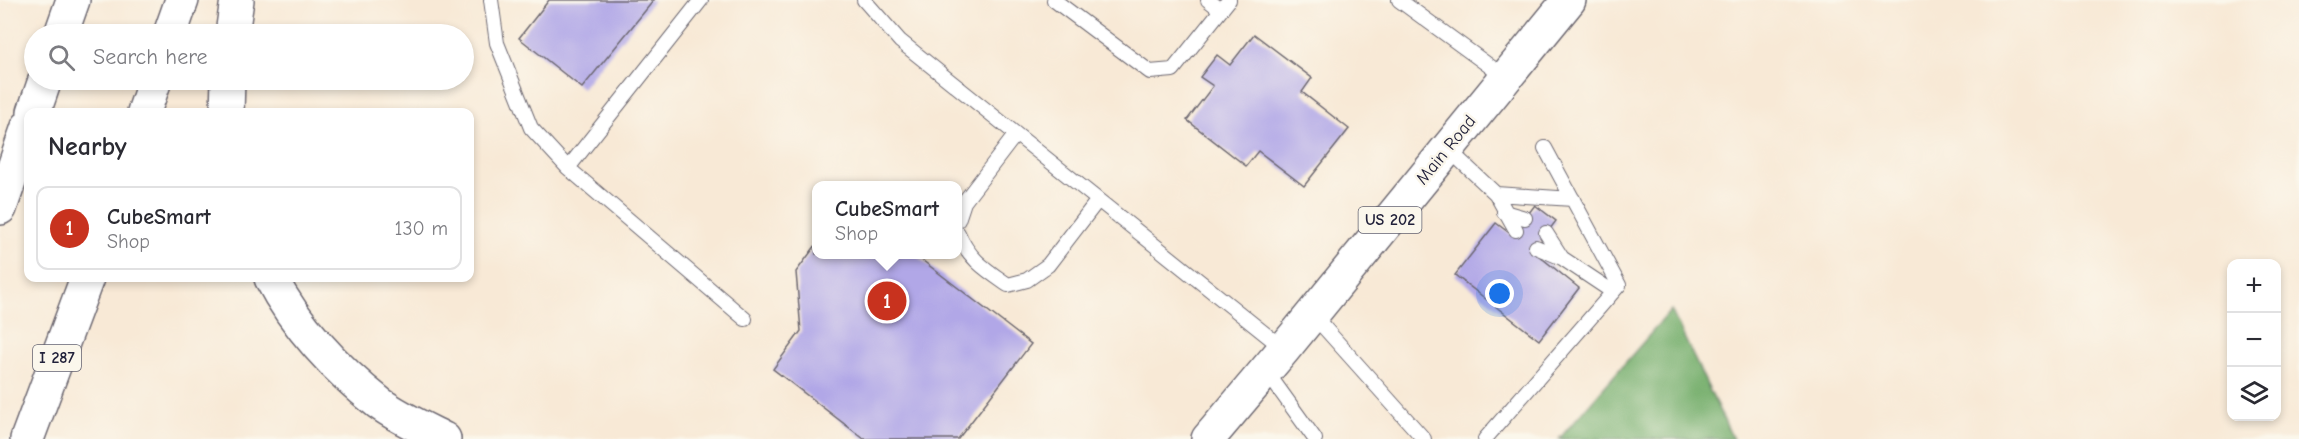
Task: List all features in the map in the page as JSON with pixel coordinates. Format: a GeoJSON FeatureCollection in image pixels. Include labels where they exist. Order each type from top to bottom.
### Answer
{"type":"FeatureCollection","features":[{"type":"Feature","properties":{"kind":"main road"},"geometry":{"type":"LineString","coordinates":[[65,24],[73,0]]}},
{"type":"Feature","properties":{"kind":"main road"},"geometry":{"type":"LineString","coordinates":[[174,24],[182,0]]}},
{"type":"Feature","properties":{"kind":"main road"},"geometry":{"type":"LineString","coordinates":[[233,24],[237,0]]}},
{"type":"Feature","properties":{"kind":"main road","name":"Main Road"},"geometry":{"type":"LineString","coordinates":[[1208,439],[1313,315],[1569,0]]}},
{"type":"Feature","properties":{"kind":"main road"},"geometry":{"type":"LineString","coordinates":[[35,108],[42,90]]}},
{"type":"Feature","properties":{"kind":"main road"},"geometry":{"type":"LineString","coordinates":[[145,108],[152,90]]}},
{"type":"Feature","properties":{"kind":"main road"},"geometry":{"type":"LineString","coordinates":[[227,108],[228,90]]}},
{"type":"Feature","properties":{"kind":"main road"},"geometry":{"type":"LineString","coordinates":[[0,208],[24,139]]}},
{"type":"Feature","properties":{"kind":"main road","name":"I 287"},"geometry":{"type":"LineString","coordinates":[[27,439],[86,282]]}},
{"type":"Feature","properties":{"kind":"main road"},"geometry":{"type":"LineString","coordinates":[[273,282],[294,315],[349,376],[381,404],[444,439]]}},
{"type":"Feature","properties":{"kind":"lane"},"geometry":{"type":"LineString","coordinates":[[491,0],[497,43],[531,128],[568,168],[745,319]]}},
{"type":"Feature","properties":{"kind":"lane"},"geometry":{"type":"LineString","coordinates":[[568,168],[701,0]]}},
{"type":"Feature","properties":{"kind":"lane"},"geometry":{"type":"LineString","coordinates":[[864,0],[900,41],[1098,200],[1275,360],[1315,439]]}},
{"type":"Feature","properties":{"kind":"lane"},"geometry":{"type":"LineString","coordinates":[[1054,0],[1150,72],[1173,70],[1225,5],[1208,0]]}},
{"type":"Feature","properties":{"kind":"lane"},"geometry":{"type":"LineString","coordinates":[[1399,0],[1506,78]]}},
{"type":"Feature","properties":{"kind":"lane"},"geometry":{"type":"LineString","coordinates":[[962,207],[1016,134]]}},
{"type":"Feature","properties":{"kind":"lane"},"geometry":{"type":"LineString","coordinates":[[1448,148],[1496,194],[1516,230]]}},
{"type":"Feature","properties":{"kind":"lane"},"geometry":{"type":"LineString","coordinates":[[1485,439],[1619,285],[1545,148]]}},
{"type":"Feature","properties":{"kind":"lane"},"geometry":{"type":"LineString","coordinates":[[1496,194],[1574,199]]}},
{"type":"Feature","properties":{"kind":"lane"},"geometry":{"type":"LineString","coordinates":[[962,243],[978,264],[1008,285],[1027,280],[1048,265],[1098,200]]}},
{"type":"Feature","properties":{"kind":"lane"},"geometry":{"type":"LineString","coordinates":[[1504,212],[1525,218]]}},
{"type":"Feature","properties":{"kind":"lane"},"geometry":{"type":"LineString","coordinates":[[1546,233],[1562,258]]}},
{"type":"Feature","properties":{"kind":"lane"},"geometry":{"type":"LineString","coordinates":[[1536,247],[1562,258],[1613,292]]}},
{"type":"Feature","properties":{"kind":"lane"},"geometry":{"type":"LineString","coordinates":[[1313,315],[1425,439]]}},
{"type":"Feature","properties":{"kind":"green space"},"geometry":{"type":"Polygon","coordinates":[[[1671,310],[1733,439],[1559,439],[1671,310]]]}},
{"type":"Feature","properties":{"kind":"building"},"geometry":{"type":"Polygon","coordinates":[[[549,0],[654,0],[582,88],[519,38],[549,0]]]}},
{"type":"Feature","properties":{"kind":"building"},"geometry":{"type":"Polygon","coordinates":[[[1254,34],[1312,78],[1302,92],[1349,129],[1304,186],[1258,151],[1246,166],[1187,120],[1213,86],[1200,77],[1217,55],[1230,65],[1254,34]]]}},
{"type":"Feature","properties":{"kind":"building"},"geometry":{"type":"Polygon","coordinates":[[[1535,205],[1556,221],[1533,251],[1579,288],[1539,340],[1455,275],[1496,223],[1512,235],[1535,205]]]}},
{"type":"Feature","properties":{"kind":"building"},"geometry":{"type":"Polygon","coordinates":[[[812,250],[812,259],[920,259],[1031,344],[958,439],[864,439],[773,369],[801,331],[796,272],[812,250]]]}},
{"type":"Feature","properties":{"kind":"place","name":"CubeSmart"},"geometry":{"type":"Point","coordinates":[887,301]}}]}
